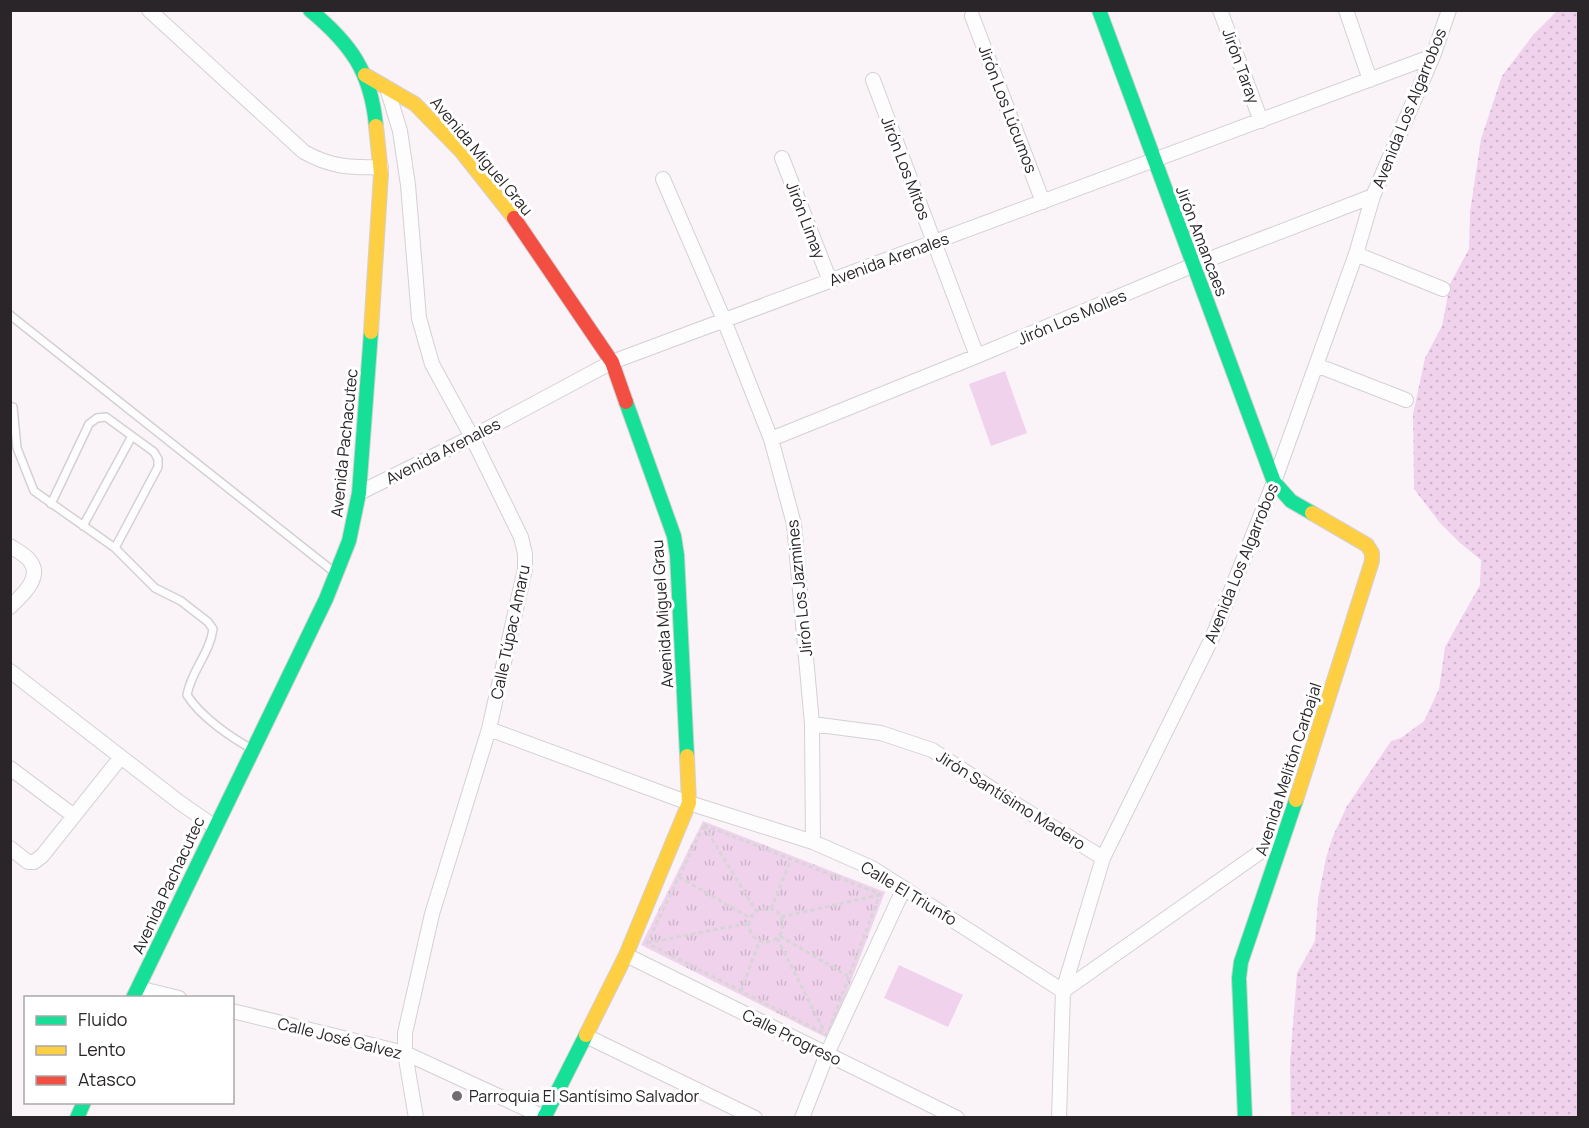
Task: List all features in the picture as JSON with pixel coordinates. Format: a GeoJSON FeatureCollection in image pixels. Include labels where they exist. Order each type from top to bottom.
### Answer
{"type":"FeatureCollection","features":[{"type":"Feature","properties":{"kind":"street"},"geometry":{"type":"LineString","coordinates":[[149,10],[304,152],[320,161],[347,168],[381,167]]}},
{"type":"Feature","properties":{"kind":"street","name":"Avenida Pachacutec"},"geometry":{"type":"LineString","coordinates":[[136,993],[252,748],[326,599],[349,541],[359,493],[367,404],[381,167],[374,100],[365,75],[342,41],[310,10]]}},
{"type":"Feature","properties":{"kind":"street","name":"Jirón Amancaes"},"geometry":{"type":"LineString","coordinates":[[1099,10],[1274,483]]}},
{"type":"Feature","properties":{"kind":"street","name":"Jirón Taray"},"geometry":{"type":"LineString","coordinates":[[1221,10],[1261,121]]}},
{"type":"Feature","properties":{"kind":"street"},"geometry":{"type":"LineString","coordinates":[[1346,10],[1370,80]]}},
{"type":"Feature","properties":{"kind":"street","name":"Avenida Los Algarrobos"},"geometry":{"type":"LineString","coordinates":[[1059,1118],[1063,991],[1104,858],[1213,636],[1274,483],[1356,254],[1373,196],[1433,56],[1449,10]]}},
{"type":"Feature","properties":{"kind":"street","name":"Jirón Los Lúcumos"},"geometry":{"type":"LineString","coordinates":[[972,16],[1043,202]]}},
{"type":"Feature","properties":{"kind":"street","name":"Avenida Arenales"},"geometry":{"type":"LineString","coordinates":[[359,493],[472,437],[612,362],[1433,56]]}},
{"type":"Feature","properties":{"kind":"street","name":"Avenida Miguel Grau"},"geometry":{"type":"LineString","coordinates":[[365,75],[416,104],[461,152],[521,227],[612,362],[674,536],[677,555],[689,803],[626,955],[544,1117]]}},
{"type":"Feature","properties":{"kind":"street","name":"Jirón Los Mitos"},"geometry":{"type":"LineString","coordinates":[[873,80],[977,356]]}},
{"type":"Feature","properties":{"kind":"street","name":"Calle Túpac Amaru"},"geometry":{"type":"LineString","coordinates":[[387,88],[400,131],[408,185],[419,318],[432,364],[472,437],[521,537],[525,554],[525,569],[489,729],[432,914],[405,1033],[405,1053],[416,1118]]}},
{"type":"Feature","properties":{"kind":"street","name":"Jirón Limay"},"geometry":{"type":"LineString","coordinates":[[782,158],[830,281]]}},
{"type":"Feature","properties":{"kind":"street","name":"Jirón Los Jazmines"},"geometry":{"type":"LineString","coordinates":[[663,179],[724,320],[771,439],[794,524],[812,724],[813,842]]}},
{"type":"Feature","properties":{"kind":"street","name":"Jirón Los Molles"},"geometry":{"type":"LineString","coordinates":[[771,439],[1194,265],[1373,196]]}},
{"type":"Feature","properties":{"kind":"street"},"geometry":{"type":"LineString","coordinates":[[1356,254],[1443,289]]}},
{"type":"Feature","properties":{"kind":"street"},"geometry":{"type":"LineString","coordinates":[[1316,365],[1406,400]]}},
{"type":"Feature","properties":{"kind":"street","name":"Avenida Melitón Carbajal"},"geometry":{"type":"LineString","coordinates":[[1245,1118],[1240,962],[1372,561],[1372,553],[1367,545],[1291,501],[1274,483]]}},
{"type":"Feature","properties":{"kind":"street"},"geometry":{"type":"LineString","coordinates":[[10,546],[30,562],[34,571],[33,581],[10,607]]}},
{"type":"Feature","properties":{"kind":"street"},"geometry":{"type":"LineString","coordinates":[[10,671],[214,827]]}},
{"type":"Feature","properties":{"kind":"street","name":"Jirón Santísimo Madero"},"geometry":{"type":"LineString","coordinates":[[812,724],[881,733],[932,750],[1104,858]]}},
{"type":"Feature","properties":{"kind":"street","name":"Calle El Triunfo"},"geometry":{"type":"LineString","coordinates":[[489,729],[689,803],[813,842],[872,868],[1063,991]]}},
{"type":"Feature","properties":{"kind":"street"},"geometry":{"type":"LineString","coordinates":[[10,848],[28,862],[34,862],[42,856],[121,756]]}},
{"type":"Feature","properties":{"kind":"street"},"geometry":{"type":"LineString","coordinates":[[10,768],[74,816]]}},
{"type":"Feature","properties":{"kind":"street"},"geometry":{"type":"LineString","coordinates":[[1063,991],[1283,836]]}},
{"type":"Feature","properties":{"kind":"street"},"geometry":{"type":"LineString","coordinates":[[802,1118],[827,1054],[904,888]]}},
{"type":"Feature","properties":{"kind":"street","name":"Calle Progreso"},"geometry":{"type":"LineString","coordinates":[[626,955],[957,1118]]}},
{"type":"Feature","properties":{"kind":"street"},"geometry":{"type":"LineString","coordinates":[[136,993],[162,996]]}},
{"type":"Feature","properties":{"kind":"street","name":"Calle José Galvez"},"geometry":{"type":"LineString","coordinates":[[234,1011],[405,1053],[544,1117]]}},
{"type":"Feature","properties":{"kind":"street"},"geometry":{"type":"LineString","coordinates":[[586,1036],[755,1118]]}},
{"type":"Feature","properties":{"kind":"street"},"geometry":{"type":"LineString","coordinates":[[76,1118],[83,1104]]}},
{"type":"Feature","properties":{"kind":"lane"},"geometry":{"type":"LineString","coordinates":[[10,315],[336,573]]}},
{"type":"Feature","properties":{"kind":"lane"},"geometry":{"type":"LineString","coordinates":[[13,407],[16,448],[34,491],[115,548],[155,588],[181,601],[208,622],[213,629],[211,640],[188,685],[187,695],[192,703],[233,738],[252,748]]}},
{"type":"Feature","properties":{"kind":"lane"},"geometry":{"type":"LineString","coordinates":[[51,504],[89,424],[97,418],[106,417],[154,452],[158,459],[158,467],[115,548]]}},
{"type":"Feature","properties":{"kind":"lane"},"geometry":{"type":"LineString","coordinates":[[83,526],[132,436]]}},
{"type":"Feature","properties":{"kind":"path"},"geometry":{"type":"LineString","coordinates":[[689,803],[756,911]]}},
{"type":"Feature","properties":{"kind":"path"},"geometry":{"type":"LineString","coordinates":[[704,825],[880,894]]}},
{"type":"Feature","properties":{"kind":"path"},"geometry":{"type":"LineString","coordinates":[[647,943],[704,825]]}},
{"type":"Feature","properties":{"kind":"path"},"geometry":{"type":"LineString","coordinates":[[771,909],[791,859]]}},
{"type":"Feature","properties":{"kind":"path"},"geometry":{"type":"LineString","coordinates":[[678,877],[750,918]]}},
{"type":"Feature","properties":{"kind":"path"},"geometry":{"type":"LineString","coordinates":[[781,917],[904,888]]}},
{"type":"Feature","properties":{"kind":"path"},"geometry":{"type":"LineString","coordinates":[[827,1054],[827,1035],[880,894]]}},
{"type":"Feature","properties":{"kind":"path"},"geometry":{"type":"LineString","coordinates":[[764,908],[771,909],[781,917],[783,925],[778,937],[770,942],[759,941],[751,934],[750,918],[756,911],[764,908]]}},
{"type":"Feature","properties":{"kind":"path"},"geometry":{"type":"LineString","coordinates":[[626,955],[647,943],[749,923]]}},
{"type":"Feature","properties":{"kind":"path"},"geometry":{"type":"LineString","coordinates":[[778,937],[849,977]]}},
{"type":"Feature","properties":{"kind":"path"},"geometry":{"type":"LineString","coordinates":[[778,937],[827,1035]]}},
{"type":"Feature","properties":{"kind":"path"},"geometry":{"type":"LineString","coordinates":[[741,991],[759,941]]}},
{"type":"Feature","properties":{"kind":"path"},"geometry":{"type":"LineString","coordinates":[[647,943],[827,1035]]}},
{"type":"Feature","properties":{"kind":"green space"},"geometry":{"type":"Polygon","coordinates":[[[1557,11],[1578,11],[1578,1117],[1291,1118],[1290,1062],[1297,973],[1315,941],[1318,899],[1333,836],[1347,806],[1391,741],[1401,738],[1424,721],[1439,689],[1445,647],[1480,585],[1481,560],[1440,523],[1414,489],[1413,414],[1425,358],[1442,326],[1450,284],[1469,249],[1470,212],[1481,139],[1502,76],[1533,35],[1557,11]]]}},
{"type":"Feature","properties":{"kind":"green space"},"geometry":{"type":"Polygon","coordinates":[[[1005,371],[1027,433],[991,446],[969,384],[1005,371]]]}},
{"type":"Feature","properties":{"kind":"green space"},"geometry":{"type":"Polygon","coordinates":[[[703,821],[885,892],[829,1039],[641,945],[703,821]]]}},
{"type":"Feature","properties":{"kind":"green space"},"geometry":{"type":"Polygon","coordinates":[[[899,965],[963,995],[948,1027],[884,998],[899,965]]]}},
{"type":"Feature","properties":{"kind":"traffic: fast"},"geometry":{"type":"LineString","coordinates":[[310,10],[337,35],[356,60],[369,90],[376,126]]}},
{"type":"Feature","properties":{"kind":"traffic: fast"},"geometry":{"type":"LineString","coordinates":[[1099,10],[1274,482],[1291,501],[1312,513]]}},
{"type":"Feature","properties":{"kind":"traffic: fast"},"geometry":{"type":"LineString","coordinates":[[134,996],[326,599],[349,541],[359,493],[371,332]]}},
{"type":"Feature","properties":{"kind":"traffic: fast"},"geometry":{"type":"LineString","coordinates":[[626,402],[674,536],[677,555],[687,756]]}},
{"type":"Feature","properties":{"kind":"traffic: fast"},"geometry":{"type":"LineString","coordinates":[[1245,1118],[1239,978],[1241,962],[1296,800]]}},
{"type":"Feature","properties":{"kind":"traffic: fast"},"geometry":{"type":"LineString","coordinates":[[544,1118],[586,1035]]}},
{"type":"Feature","properties":{"kind":"traffic: fast"},"geometry":{"type":"LineString","coordinates":[[77,1118],[83,1104]]}},
{"type":"Feature","properties":{"kind":"traffic: slow"},"geometry":{"type":"LineString","coordinates":[[365,75],[415,104],[461,151],[514,218]]}},
{"type":"Feature","properties":{"kind":"traffic: slow"},"geometry":{"type":"LineString","coordinates":[[371,332],[381,174],[376,126]]}},
{"type":"Feature","properties":{"kind":"traffic: slow"},"geometry":{"type":"LineString","coordinates":[[1296,800],[1372,561],[1372,553],[1367,545],[1312,513]]}},
{"type":"Feature","properties":{"kind":"traffic: slow"},"geometry":{"type":"LineString","coordinates":[[586,1035],[626,955],[689,803],[687,756]]}},
{"type":"Feature","properties":{"kind":"traffic: jam"},"geometry":{"type":"LineString","coordinates":[[514,218],[612,362],[626,402]]}},
{"type":"Feature","properties":{"kind":"place","name":"Parroquia El Santísimo Salvador"},"geometry":{"type":"Point","coordinates":[457,1096]}}]}
